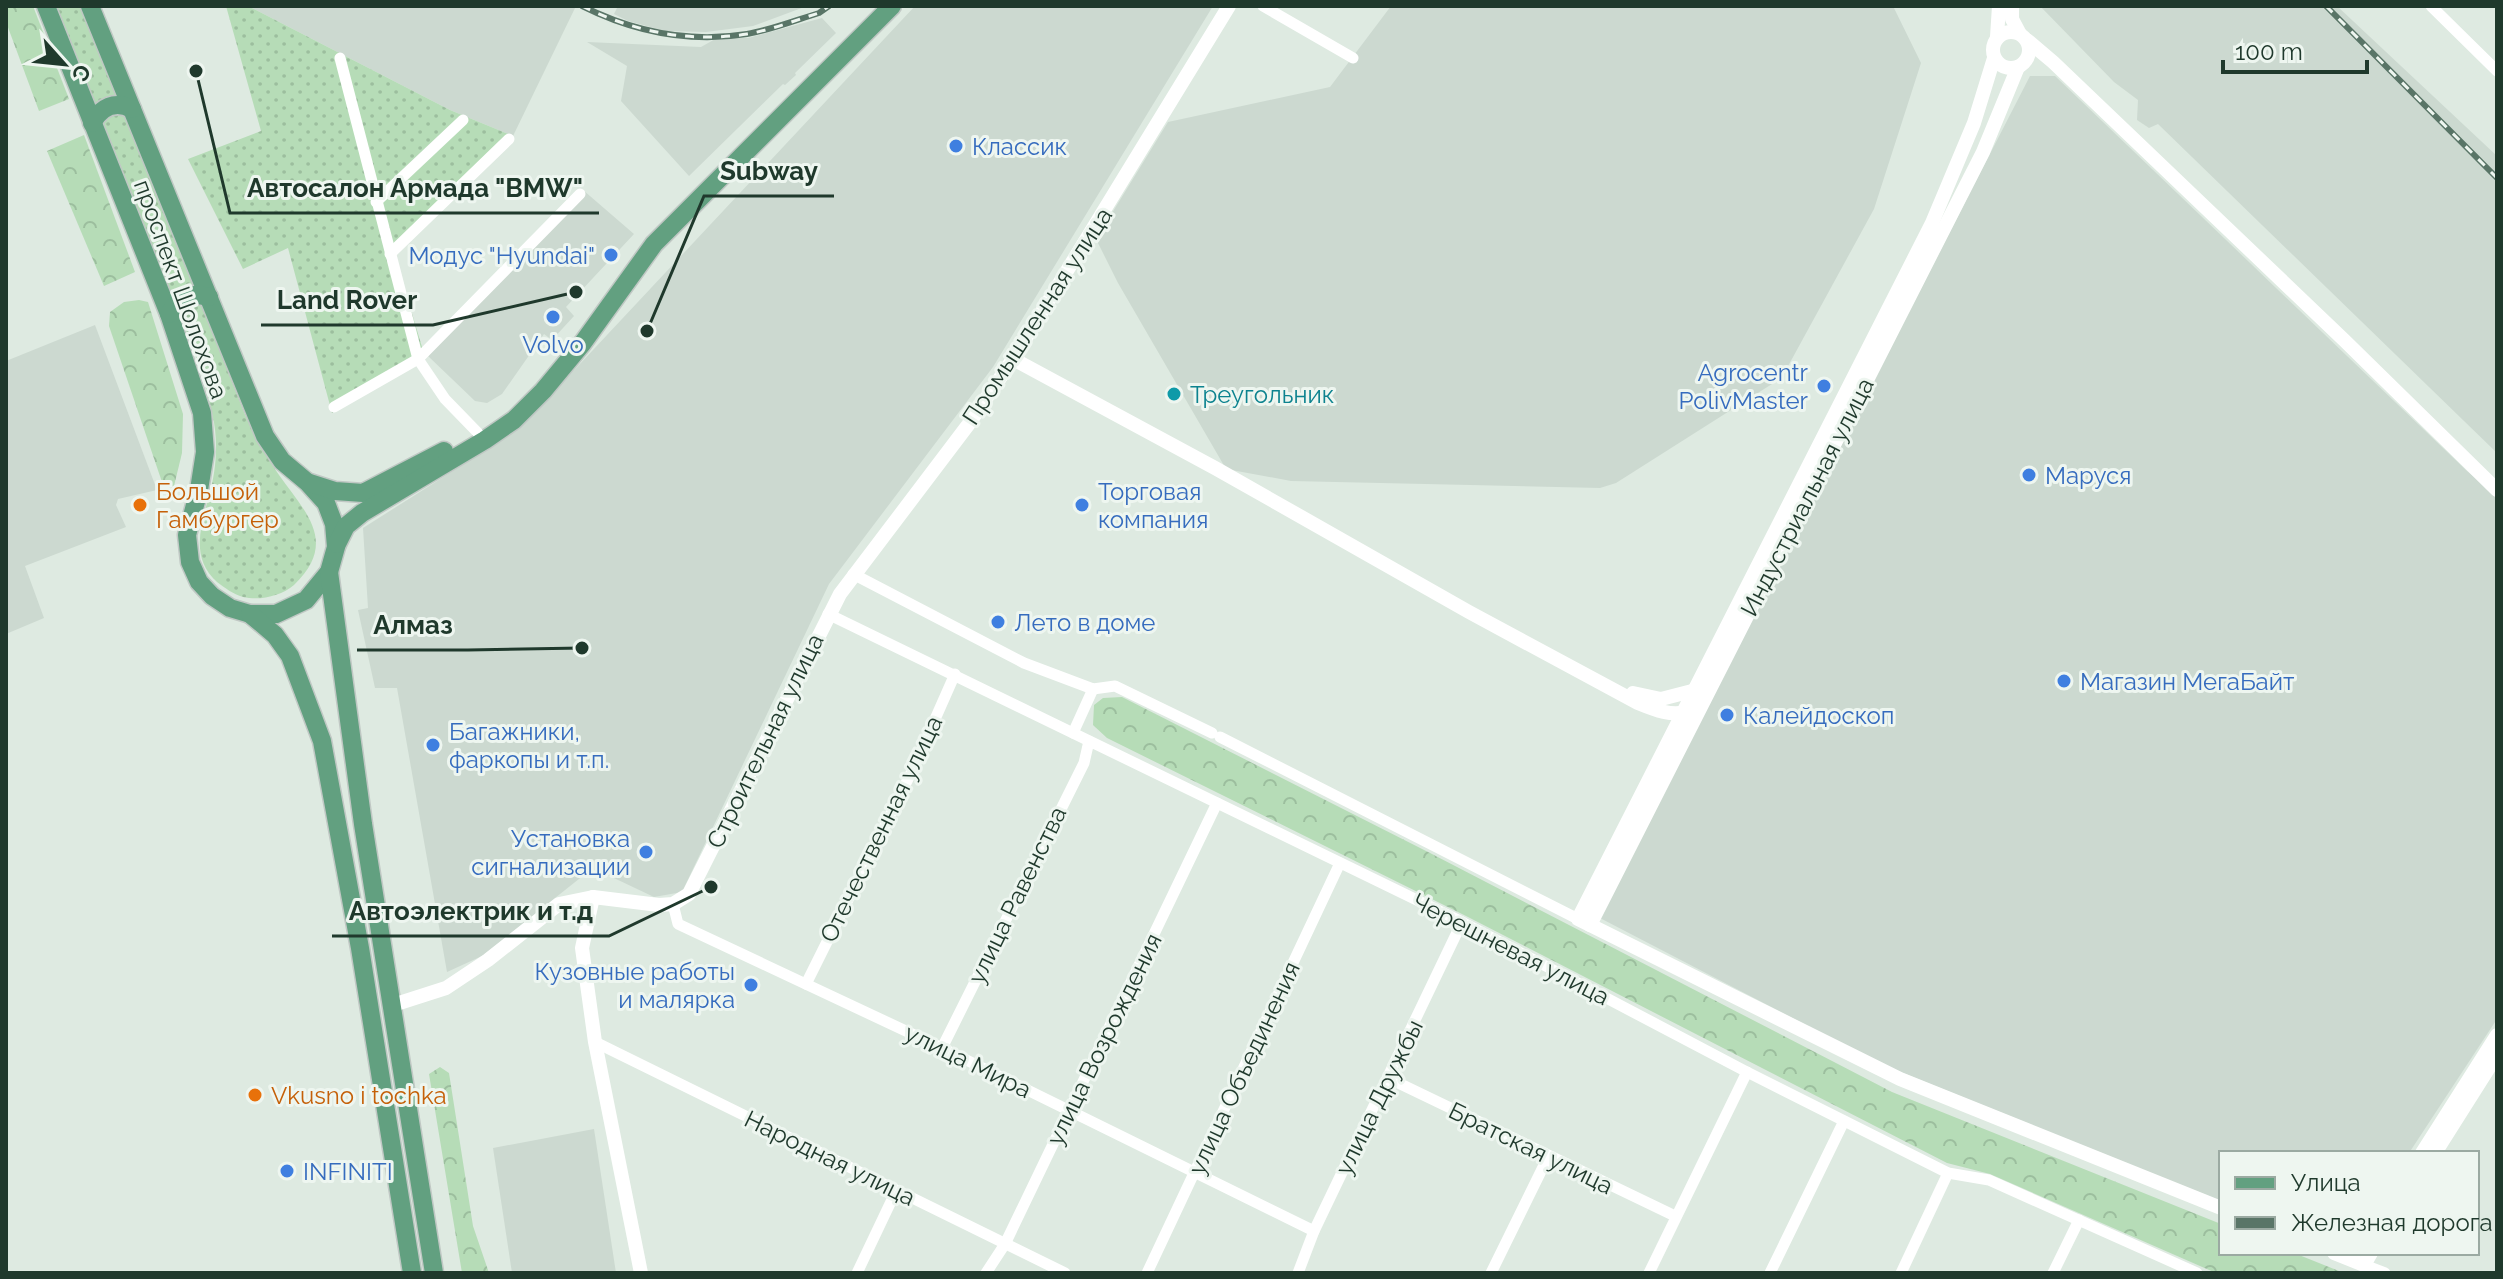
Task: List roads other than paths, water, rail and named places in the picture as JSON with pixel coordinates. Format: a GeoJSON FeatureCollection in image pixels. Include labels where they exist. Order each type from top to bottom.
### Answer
{"type":"FeatureCollection","features":[{"type":"Feature","properties":{"kind":"main road","name":"проспект Шолохова"},"geometry":{"type":"LineString","coordinates":[[46,6],[169,314],[202,413],[205,452],[187,535],[190,562],[199,582],[230,608],[250,614],[276,614],[306,600],[329,572],[336,547],[334,524],[326,503],[282,461],[265,436],[90,6]]}},
{"type":"Feature","properties":{"kind":"main road"},"geometry":{"type":"LineString","coordinates":[[336,547],[346,526],[362,513],[514,420],[582,344],[654,244],[892,6]]}},
{"type":"Feature","properties":{"kind":"main road"},"geometry":{"type":"LineString","coordinates":[[92,123],[100,111],[109,106],[132,109]]}},
{"type":"Feature","properties":{"kind":"main road"},"geometry":{"type":"LineString","coordinates":[[169,314],[175,302],[185,295],[209,297]]}},
{"type":"Feature","properties":{"kind":"main road"},"geometry":{"type":"LineString","coordinates":[[307,482],[335,491],[363,493],[478,433],[543,391]]}},
{"type":"Feature","properties":{"kind":"main road"},"geometry":{"type":"LineString","coordinates":[[329,572],[342,683],[434,1273]]}},
{"type":"Feature","properties":{"kind":"main road"},"geometry":{"type":"LineString","coordinates":[[250,614],[275,635],[290,656],[322,741],[357,933],[412,1273]]}},
{"type":"Feature","properties":{"kind":"street","name":"Промышленная улица"},"geometry":{"type":"LineString","coordinates":[[828,614],[853,574],[968,425],[1013,359],[1229,6]]}},
{"type":"Feature","properties":{"kind":"street"},"geometry":{"type":"LineString","coordinates":[[1263,6],[1353,58]]}},
{"type":"Feature","properties":{"kind":"street"},"geometry":{"type":"LineString","coordinates":[[1997,37],[1999,6]]}},
{"type":"Feature","properties":{"kind":"street"},"geometry":{"type":"LineString","coordinates":[[2012,6],[2012,19],[2029,51],[2021,65]]}},
{"type":"Feature","properties":{"kind":"street"},"geometry":{"type":"LineString","coordinates":[[2431,6],[2497,71]]}},
{"type":"Feature","properties":{"kind":"street"},"geometry":{"type":"LineString","coordinates":[[2066,76],[2046,64],[2005,67],[1994,58],[1993,43],[2004,32],[2023,37],[2066,76],[2344,340],[2497,490]]}},
{"type":"Feature","properties":{"kind":"street"},"geometry":{"type":"LineString","coordinates":[[340,58],[418,359],[445,399],[478,433]]}},
{"type":"Feature","properties":{"kind":"street","name":"Индустриальная улица"},"geometry":{"type":"LineString","coordinates":[[1906,289],[1951,184],[1994,58]]}},
{"type":"Feature","properties":{"kind":"street","name":"Индустриальная улица"},"geometry":{"type":"LineString","coordinates":[[1584,922],[1906,289],[1983,152],[2021,65]]}},
{"type":"Feature","properties":{"kind":"street"},"geometry":{"type":"LineString","coordinates":[[376,202],[463,120]]}},
{"type":"Feature","properties":{"kind":"street"},"geometry":{"type":"LineString","coordinates":[[390,254],[509,139]]}},
{"type":"Feature","properties":{"kind":"street"},"geometry":{"type":"LineString","coordinates":[[334,407],[418,359],[580,194]]}},
{"type":"Feature","properties":{"kind":"street"},"geometry":{"type":"LineString","coordinates":[[1013,359],[1587,676],[1659,711],[1684,713]]}},
{"type":"Feature","properties":{"kind":"street"},"geometry":{"type":"LineString","coordinates":[[853,574],[1024,663],[1093,689],[1115,686],[1900,1079],[2219,1207]]}},
{"type":"Feature","properties":{"kind":"street","name":"Черешневая улица"},"geometry":{"type":"LineString","coordinates":[[828,614],[1462,922],[1747,1072],[1948,1173],[1989,1180],[2197,1273]]}},
{"type":"Feature","properties":{"kind":"street","name":"Строительная улица"},"geometry":{"type":"LineString","coordinates":[[673,904],[689,894],[694,885],[828,614]]}},
{"type":"Feature","properties":{"kind":"street","name":"Отечественная улица"},"geometry":{"type":"LineString","coordinates":[[806,984],[913,769],[955,674]]}},
{"type":"Feature","properties":{"kind":"street"},"geometry":{"type":"LineString","coordinates":[[1587,676],[1641,696],[1661,699],[1699,697]]}},
{"type":"Feature","properties":{"kind":"street"},"geometry":{"type":"LineString","coordinates":[[1073,733],[1093,689]]}},
{"type":"Feature","properties":{"kind":"street"},"geometry":{"type":"LineString","coordinates":[[1584,922],[1684,713],[1699,697]]}},
{"type":"Feature","properties":{"kind":"street","name":"улица Равенства"},"geometry":{"type":"LineString","coordinates":[[942,1048],[1084,763],[1089,741]]}},
{"type":"Feature","properties":{"kind":"street","name":"улица Возрождения"},"geometry":{"type":"LineString","coordinates":[[986,1273],[1005,1244],[1071,1110],[1217,803]]}},
{"type":"Feature","properties":{"kind":"street","name":"улица Объединения"},"geometry":{"type":"LineString","coordinates":[[1147,1273],[1340,863]]}},
{"type":"Feature","properties":{"kind":"street"},"geometry":{"type":"LineString","coordinates":[[393,1005],[446,988],[488,960],[559,904],[593,897],[628,903],[673,904]]}},
{"type":"Feature","properties":{"kind":"street"},"geometry":{"type":"LineString","coordinates":[[593,897],[582,948],[595,1042],[641,1273]]}},
{"type":"Feature","properties":{"kind":"street","name":"улица Мира"},"geometry":{"type":"LineString","coordinates":[[673,904],[678,924],[1071,1110],[1314,1231]]}},
{"type":"Feature","properties":{"kind":"street","name":"улица Дружбы"},"geometry":{"type":"LineString","coordinates":[[1298,1273],[1314,1231],[1462,922]]}},
{"type":"Feature","properties":{"kind":"street"},"geometry":{"type":"LineString","coordinates":[[2423,1151],[2497,1035]]}},
{"type":"Feature","properties":{"kind":"street","name":"Народная улица"},"geometry":{"type":"LineString","coordinates":[[595,1042],[1065,1273]]}},
{"type":"Feature","properties":{"kind":"street"},"geometry":{"type":"LineString","coordinates":[[2436,1151],[2497,1055]]}},
{"type":"Feature","properties":{"kind":"street"},"geometry":{"type":"LineString","coordinates":[[1649,1273],[1747,1072]]}},
{"type":"Feature","properties":{"kind":"street","name":"Братская улица"},"geometry":{"type":"LineString","coordinates":[[1388,1078],[1675,1216]]}},
{"type":"Feature","properties":{"kind":"street"},"geometry":{"type":"LineString","coordinates":[[1770,1273],[1844,1121]]}},
{"type":"Feature","properties":{"kind":"street"},"geometry":{"type":"LineString","coordinates":[[1491,1273],[1548,1157]]}},
{"type":"Feature","properties":{"kind":"street"},"geometry":{"type":"LineString","coordinates":[[1901,1273],[1948,1173]]}},
{"type":"Feature","properties":{"kind":"street"},"geometry":{"type":"LineString","coordinates":[[857,1273],[896,1191]]}},
{"type":"Feature","properties":{"kind":"street"},"geometry":{"type":"LineString","coordinates":[[2053,1273],[2079,1220]]}},
{"type":"Feature","properties":{"kind":"street"},"geometry":{"type":"LineString","coordinates":[[2361,1258],[2385,1273]]}},
{"type":"Feature","properties":{"kind":"railway"},"geometry":{"type":"LineString","coordinates":[[582,6],[642,29],[704,37],[765,30],[819,13],[829,6]]}},
{"type":"Feature","properties":{"kind":"railway"},"geometry":{"type":"LineString","coordinates":[[2326,6],[2497,178]]}},
{"type":"Feature","properties":{"kind":"place","name":"Автосалон Армада \"BMW\""},"geometry":{"type":"Point","coordinates":[196,71]}},
{"type":"Feature","properties":{"kind":"place","name":"Классик"},"geometry":{"type":"Point","coordinates":[956,146]}},
{"type":"Feature","properties":{"kind":"place","name":"Модус \"Hyundai\""},"geometry":{"type":"Point","coordinates":[611,255]}},
{"type":"Feature","properties":{"kind":"place","name":"Land Rover"},"geometry":{"type":"Point","coordinates":[576,292]}},
{"type":"Feature","properties":{"kind":"place","name":"Volvo"},"geometry":{"type":"Point","coordinates":[553,317]}},
{"type":"Feature","properties":{"kind":"place","name":"Subway"},"geometry":{"type":"Point","coordinates":[647,331]}},
{"type":"Feature","properties":{"kind":"place","name":"Agrocentr PolivMaster"},"geometry":{"type":"Point","coordinates":[1824,386]}},
{"type":"Feature","properties":{"kind":"place","name":"Треугольник"},"geometry":{"type":"Point","coordinates":[1174,394]}},
{"type":"Feature","properties":{"kind":"place","name":"Маруся"},"geometry":{"type":"Point","coordinates":[2029,475]}},
{"type":"Feature","properties":{"kind":"place","name":"Большой Гамбургер"},"geometry":{"type":"Point","coordinates":[140,505]}},
{"type":"Feature","properties":{"kind":"place","name":"Торговая компания"},"geometry":{"type":"Point","coordinates":[1082,505]}},
{"type":"Feature","properties":{"kind":"place","name":"Лето в доме"},"geometry":{"type":"Point","coordinates":[998,622]}},
{"type":"Feature","properties":{"kind":"place","name":"Алмаз"},"geometry":{"type":"Point","coordinates":[582,648]}},
{"type":"Feature","properties":{"kind":"place","name":"Магазин МегаБайт"},"geometry":{"type":"Point","coordinates":[2064,681]}},
{"type":"Feature","properties":{"kind":"place","name":"Калейдоскоп"},"geometry":{"type":"Point","coordinates":[1727,715]}},
{"type":"Feature","properties":{"kind":"place","name":"Багажники, фаркопы и т.п."},"geometry":{"type":"Point","coordinates":[433,745]}},
{"type":"Feature","properties":{"kind":"place","name":"Установка сигнализации"},"geometry":{"type":"Point","coordinates":[646,852]}},
{"type":"Feature","properties":{"kind":"place","name":"Автоэлектрик и т.д"},"geometry":{"type":"Point","coordinates":[711,887]}},
{"type":"Feature","properties":{"kind":"place","name":"Кузовные работы и малярка"},"geometry":{"type":"Point","coordinates":[751,985]}},
{"type":"Feature","properties":{"kind":"place","name":"Vkusno i tochka"},"geometry":{"type":"Point","coordinates":[255,1095]}},
{"type":"Feature","properties":{"kind":"place","name":"INFINITI"},"geometry":{"type":"Point","coordinates":[287,1171]}}]}
